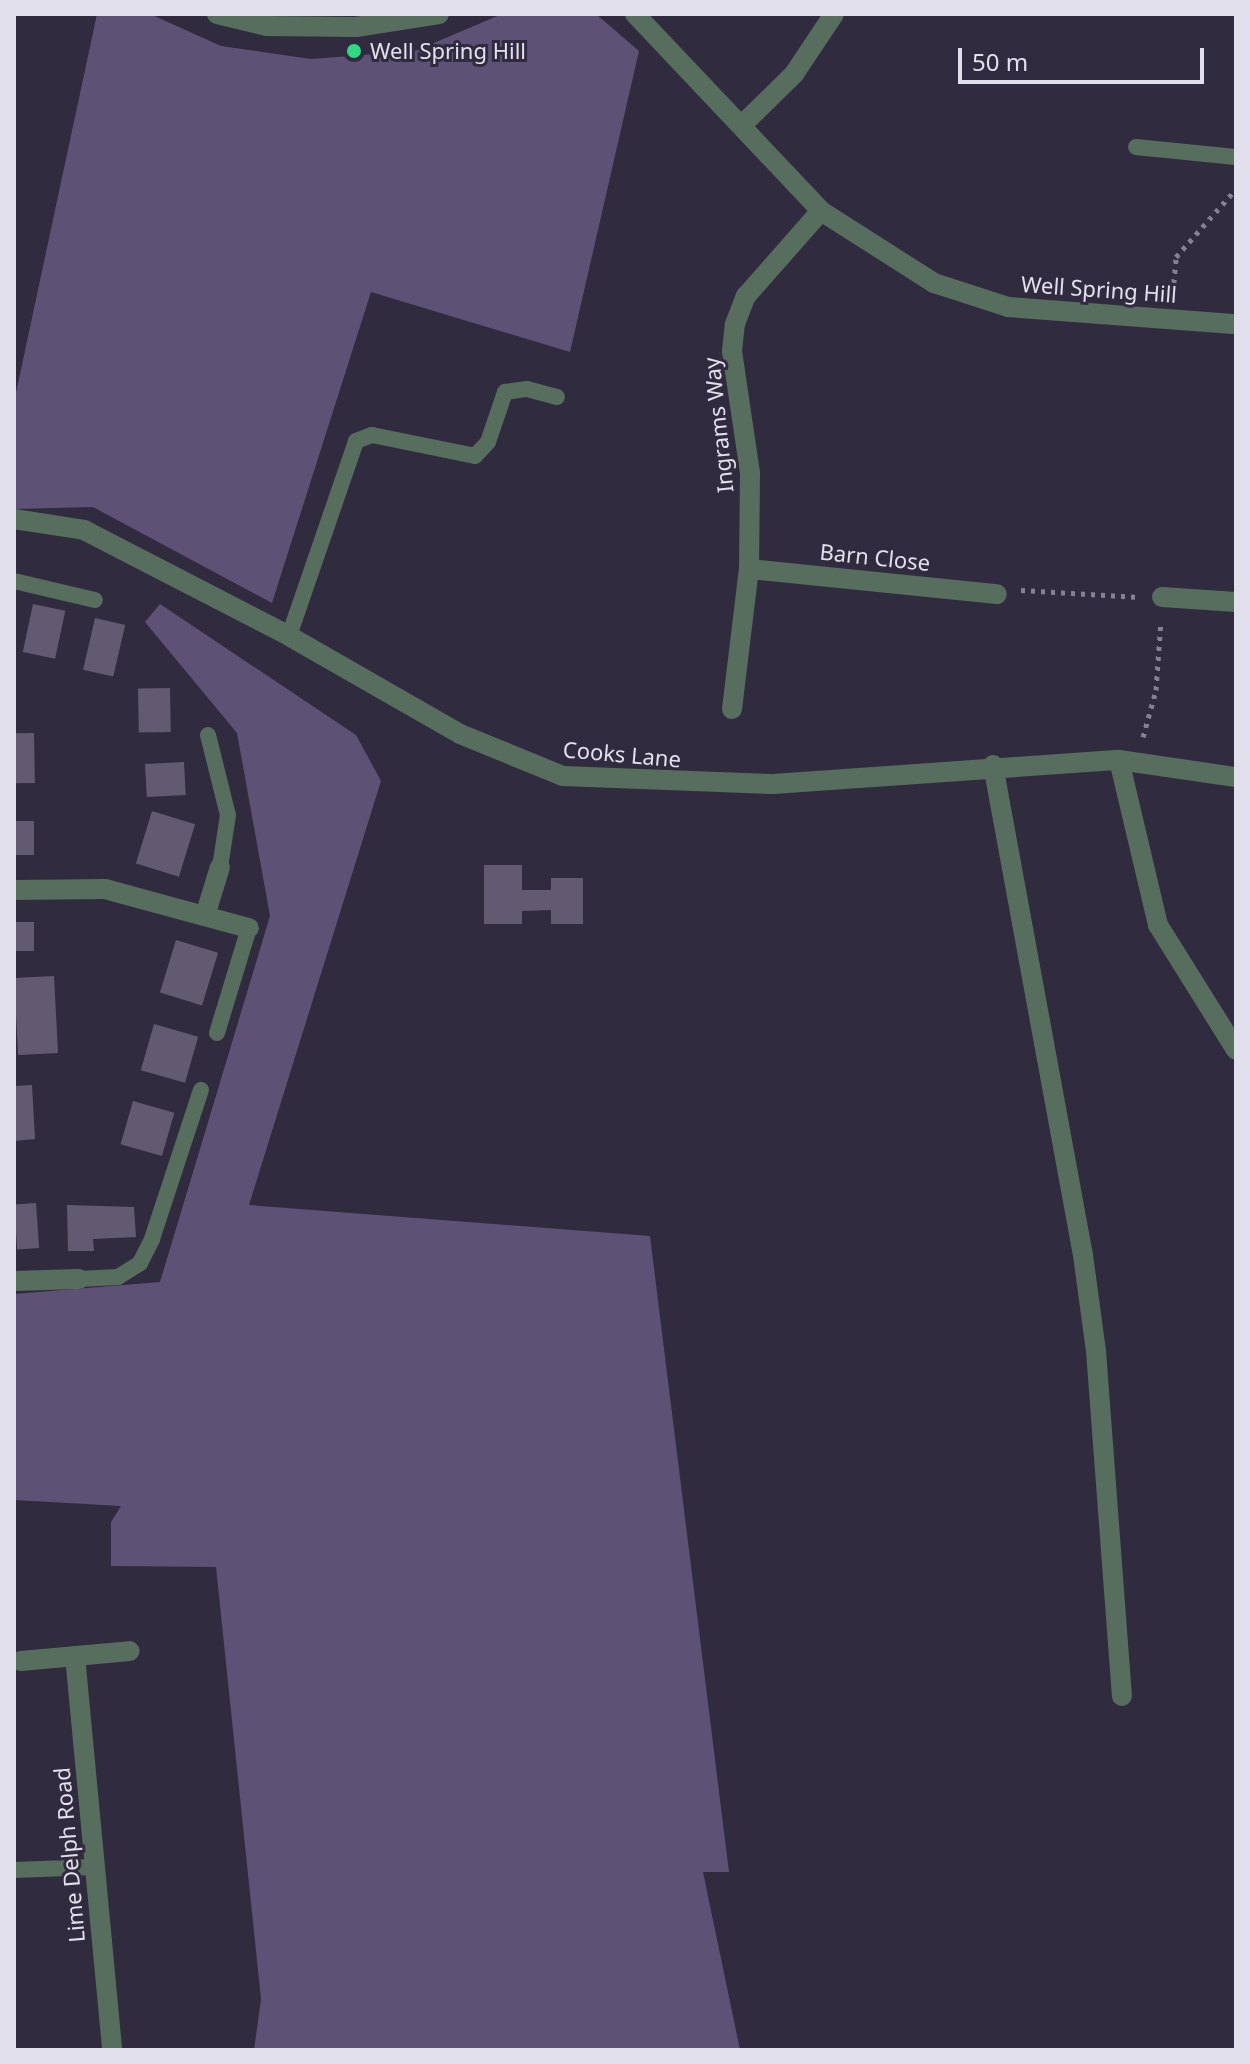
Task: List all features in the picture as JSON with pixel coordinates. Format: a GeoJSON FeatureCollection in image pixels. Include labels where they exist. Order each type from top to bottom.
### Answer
{"type":"FeatureCollection","features":[{"type":"Feature","properties":{"kind":"street"},"geometry":{"type":"LineString","coordinates":[[217,14],[267,26],[439,14]]}},
{"type":"Feature","properties":{"kind":"street","name":"Well Spring Hill"},"geometry":{"type":"LineString","coordinates":[[635,14],[821,211],[934,283],[993,302],[1236,324]]}},
{"type":"Feature","properties":{"kind":"street"},"geometry":{"type":"LineString","coordinates":[[742,125],[794,74],[834,14]]}},
{"type":"Feature","properties":{"kind":"street","name":"Ingrams Way"},"geometry":{"type":"LineString","coordinates":[[732,709],[749,569],[750,473],[732,351],[735,324],[746,296],[821,211]]}},
{"type":"Feature","properties":{"kind":"street","name":"Cooks Lane"},"geometry":{"type":"LineString","coordinates":[[15,524],[84,530],[289,636],[460,734],[563,776],[773,784],[993,765],[1128,761],[1236,777]]}},
{"type":"Feature","properties":{"kind":"street","name":"Barn Close"},"geometry":{"type":"LineString","coordinates":[[749,569],[997,594]]}},
{"type":"Feature","properties":{"kind":"street"},"geometry":{"type":"LineString","coordinates":[[1162,597],[1236,602]]}},
{"type":"Feature","properties":{"kind":"street"},"geometry":{"type":"LineString","coordinates":[[1128,761],[1158,925],[1236,1050]]}},
{"type":"Feature","properties":{"kind":"street"},"geometry":{"type":"LineString","coordinates":[[993,765],[1087,1283],[1122,1696]]}},
{"type":"Feature","properties":{"kind":"street"},"geometry":{"type":"LineString","coordinates":[[205,916],[220,867]]}},
{"type":"Feature","properties":{"kind":"street"},"geometry":{"type":"LineString","coordinates":[[14,890],[105,889],[249,928]]}},
{"type":"Feature","properties":{"kind":"street"},"geometry":{"type":"LineString","coordinates":[[14,1281],[79,1279]]}},
{"type":"Feature","properties":{"kind":"street"},"geometry":{"type":"LineString","coordinates":[[18,1662],[130,1651]]}},
{"type":"Feature","properties":{"kind":"street","name":"Lime Delph Road"},"geometry":{"type":"LineString","coordinates":[[75,1656],[112,2050]]}},
{"type":"Feature","properties":{"kind":"lane"},"geometry":{"type":"LineString","coordinates":[[1136,147],[1236,157]]}},
{"type":"Feature","properties":{"kind":"lane"},"geometry":{"type":"LineString","coordinates":[[289,636],[356,441],[372,435],[475,456],[488,442],[505,392],[527,389],[557,397]]}},
{"type":"Feature","properties":{"kind":"lane"},"geometry":{"type":"LineString","coordinates":[[14,581],[95,600]]}},
{"type":"Feature","properties":{"kind":"lane"},"geometry":{"type":"LineString","coordinates":[[208,735],[228,815],[220,867]]}},
{"type":"Feature","properties":{"kind":"lane"},"geometry":{"type":"LineString","coordinates":[[217,1033],[249,928]]}},
{"type":"Feature","properties":{"kind":"lane"},"geometry":{"type":"LineString","coordinates":[[79,1279],[118,1277],[140,1263],[152,1239],[201,1090]]}},
{"type":"Feature","properties":{"kind":"lane"},"geometry":{"type":"LineString","coordinates":[[14,1870],[94,1867]]}},
{"type":"Feature","properties":{"kind":"path"},"geometry":{"type":"LineString","coordinates":[[1172,319],[1176,257],[1236,189]]}},
{"type":"Feature","properties":{"kind":"path"},"geometry":{"type":"LineString","coordinates":[[997,594],[1026,590],[1162,597],[1156,690],[1128,761]]}},
{"type":"Feature","properties":{"kind":"shaded area"},"geometry":{"type":"Polygon","coordinates":[[[97,14],[150,14],[221,46],[311,59],[415,51],[502,14],[596,14],[639,51],[570,352],[371,292],[272,603],[93,507],[14,509],[14,402],[97,14]]]}},
{"type":"Feature","properties":{"kind":"shaded area"},"geometry":{"type":"Polygon","coordinates":[[[160,604],[356,735],[381,781],[249,1205],[650,1236],[729,1872],[703,1872],[740,2050],[254,2050],[261,1999],[216,1567],[111,1566],[111,1522],[121,1506],[14,1500],[14,1294],[160,1282],[270,916],[237,733],[145,622],[160,604]]]}},
{"type":"Feature","properties":{"kind":"building"},"geometry":{"type":"Polygon","coordinates":[[[33,604],[65,611],[55,659],[23,652],[33,604]]]}},
{"type":"Feature","properties":{"kind":"building"},"geometry":{"type":"Polygon","coordinates":[[[95,618],[125,625],[113,677],[83,670],[95,618]]]}},
{"type":"Feature","properties":{"kind":"building"},"geometry":{"type":"Polygon","coordinates":[[[170,688],[171,732],[139,733],[138,689],[170,688]]]}},
{"type":"Feature","properties":{"kind":"building"},"geometry":{"type":"Polygon","coordinates":[[[14,733],[34,733],[35,783],[15,783],[14,733]]]}},
{"type":"Feature","properties":{"kind":"building"},"geometry":{"type":"Polygon","coordinates":[[[184,762],[186,795],[147,797],[145,764],[184,762]]]}},
{"type":"Feature","properties":{"kind":"building"},"geometry":{"type":"Polygon","coordinates":[[[152,811],[195,824],[179,877],[136,864],[152,811]]]}},
{"type":"Feature","properties":{"kind":"building"},"geometry":{"type":"Polygon","coordinates":[[[14,821],[34,821],[34,855],[14,855],[14,821]]]}},
{"type":"Feature","properties":{"kind":"building"},"geometry":{"type":"Polygon","coordinates":[[[484,865],[522,865],[522,890],[551,890],[551,878],[583,878],[583,924],[551,924],[551,910],[522,911],[522,924],[484,924],[484,865]]]}},
{"type":"Feature","properties":{"kind":"building"},"geometry":{"type":"Polygon","coordinates":[[[14,922],[34,922],[34,951],[14,951],[14,922]]]}},
{"type":"Feature","properties":{"kind":"building"},"geometry":{"type":"Polygon","coordinates":[[[176,940],[218,953],[202,1005],[160,993],[176,940]]]}},
{"type":"Feature","properties":{"kind":"building"},"geometry":{"type":"Polygon","coordinates":[[[54,976],[58,1053],[18,1055],[14,978],[54,976]]]}},
{"type":"Feature","properties":{"kind":"building"},"geometry":{"type":"Polygon","coordinates":[[[154,1024],[198,1037],[185,1083],[141,1070],[154,1024]]]}},
{"type":"Feature","properties":{"kind":"building"},"geometry":{"type":"Polygon","coordinates":[[[32,1085],[35,1139],[14,1141],[14,1086],[32,1085]]]}},
{"type":"Feature","properties":{"kind":"building"},"geometry":{"type":"Polygon","coordinates":[[[133,1101],[174,1113],[162,1156],[121,1144],[133,1101]]]}},
{"type":"Feature","properties":{"kind":"building"},"geometry":{"type":"Polygon","coordinates":[[[36,1203],[39,1248],[17,1249],[14,1205],[36,1203]]]}},
{"type":"Feature","properties":{"kind":"building"},"geometry":{"type":"Polygon","coordinates":[[[67,1205],[134,1207],[136,1237],[93,1239],[94,1251],[68,1251],[67,1205]]]}},
{"type":"Feature","properties":{"kind":"place","name":"Well Spring Hill"},"geometry":{"type":"Point","coordinates":[354,51]}}]}
